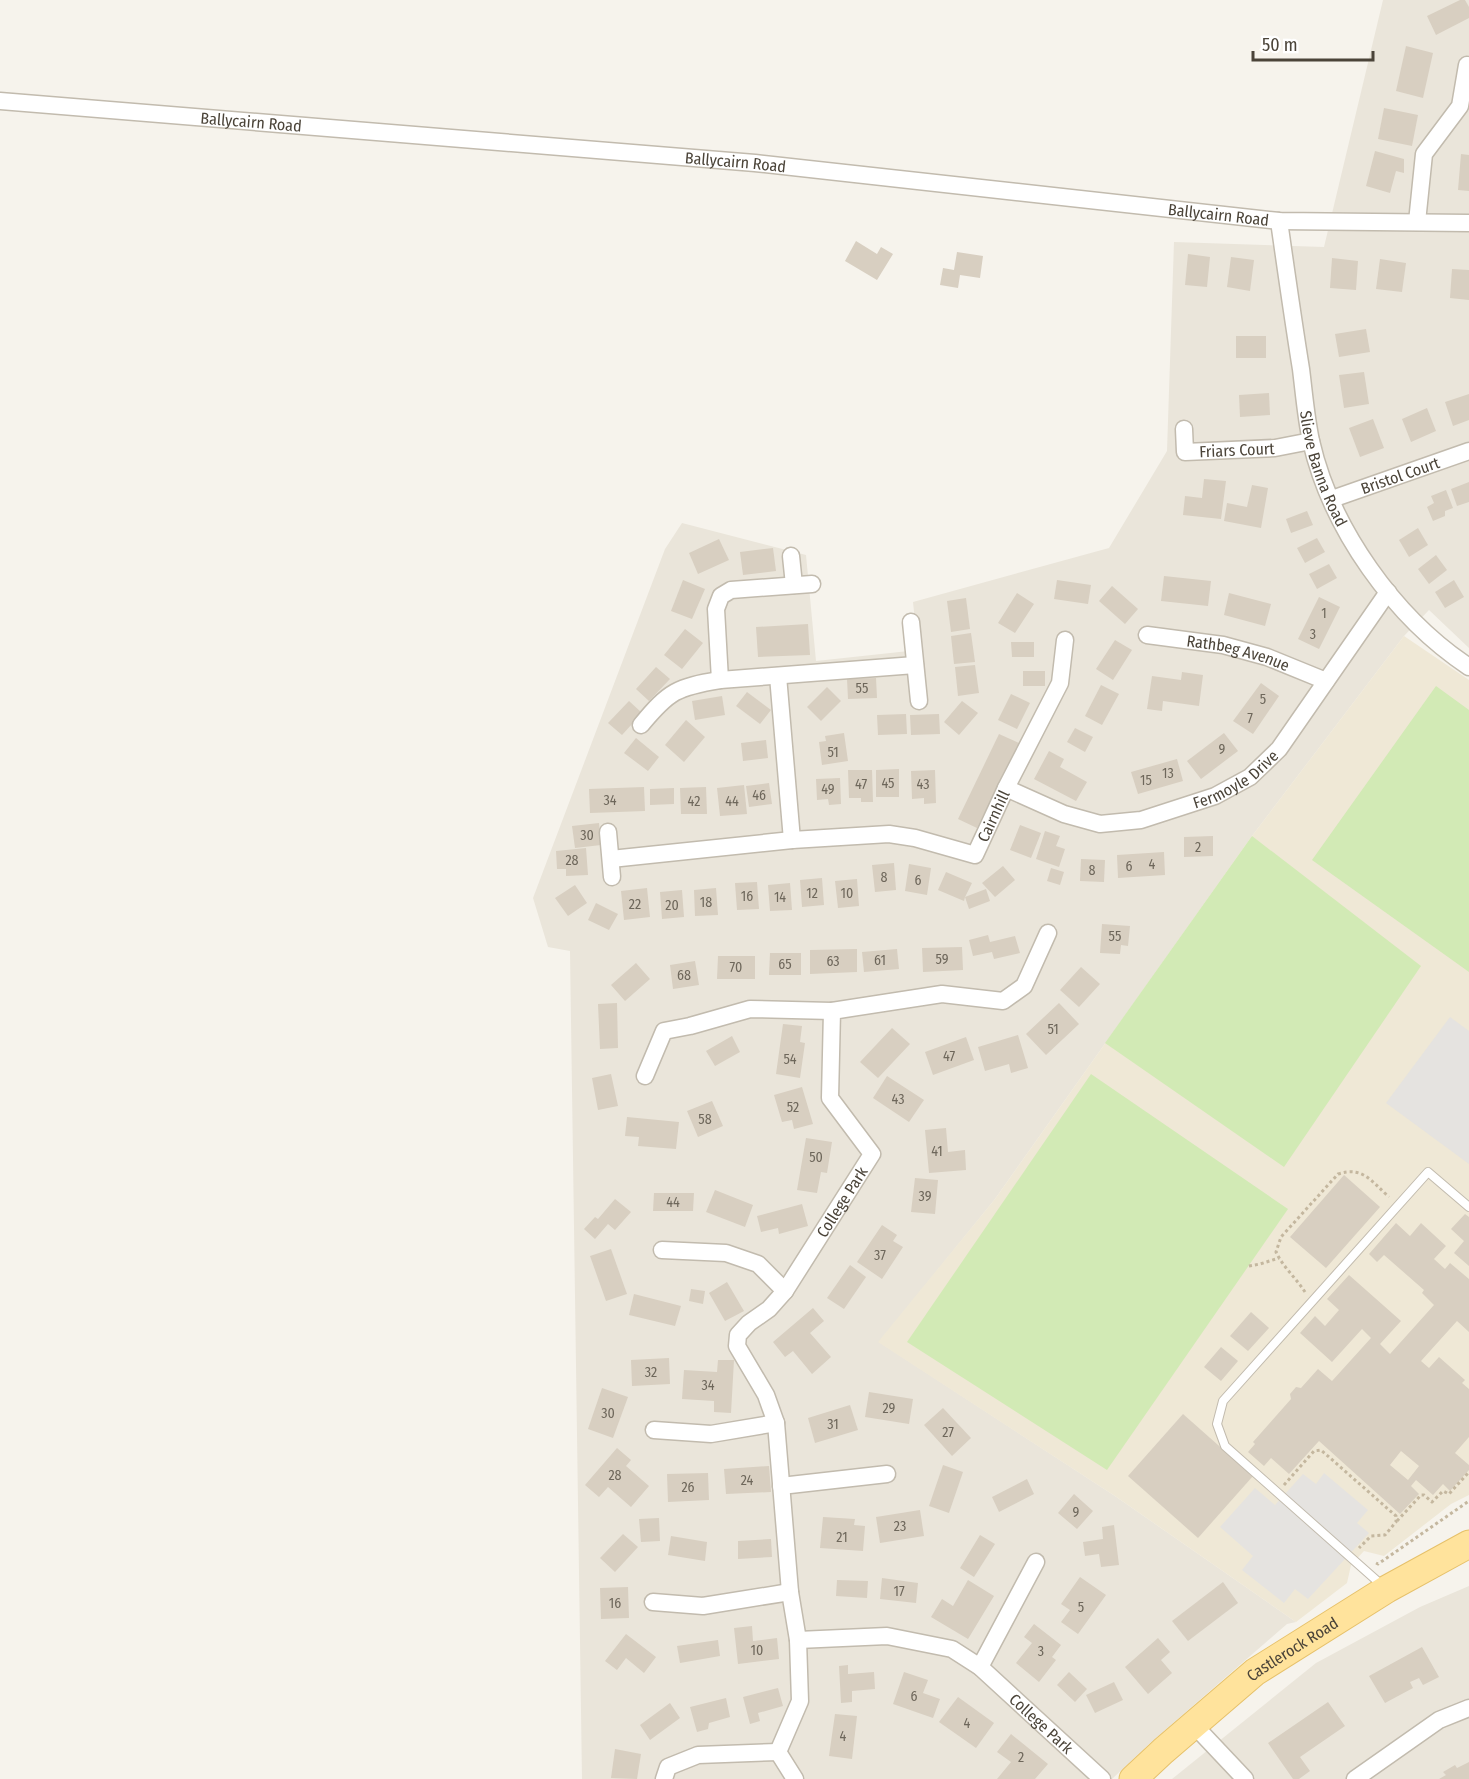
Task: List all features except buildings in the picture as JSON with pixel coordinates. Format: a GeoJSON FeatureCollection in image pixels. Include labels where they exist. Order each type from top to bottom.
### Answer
{"type":"FeatureCollection","features":[{"type":"Feature","properties":{"kind":"main road","name":"Castlerock Road"},"geometry":{"type":"LineString","coordinates":[[1133,1779],[1255,1672],[1387,1589],[1469,1544]]}},
{"type":"Feature","properties":{"kind":"street"},"geometry":{"type":"LineString","coordinates":[[1417,222],[1424,154],[1460,106],[1467,64]]}},
{"type":"Feature","properties":{"kind":"street","name":"Ballycairn Road"},"geometry":{"type":"LineString","coordinates":[[0,101],[755,163],[1279,221],[1469,222]]}},
{"type":"Feature","properties":{"kind":"street","name":"Slieve Banna Road"},"geometry":{"type":"LineString","coordinates":[[1279,221],[1311,441],[1332,499],[1343,524],[1388,592],[1414,623],[1445,651],[1469,667]]}},
{"type":"Feature","properties":{"kind":"street","name":"Friars Court"},"geometry":{"type":"LineString","coordinates":[[1184,429],[1185,452],[1275,448],[1311,441]]}},
{"type":"Feature","properties":{"kind":"street","name":"Bristol Court"},"geometry":{"type":"LineString","coordinates":[[1332,499],[1469,451]]}},
{"type":"Feature","properties":{"kind":"street"},"geometry":{"type":"LineString","coordinates":[[791,556],[794,585]]}},
{"type":"Feature","properties":{"kind":"street"},"geometry":{"type":"LineString","coordinates":[[720,680],[716,609],[721,596],[731,590],[812,584]]}},
{"type":"Feature","properties":{"kind":"street","name":"Fermoyle Drive"},"geometry":{"type":"LineString","coordinates":[[1006,788],[1064,814],[1100,824],[1141,820],[1215,796],[1250,777],[1279,749],[1388,592]]}},
{"type":"Feature","properties":{"kind":"street"},"geometry":{"type":"LineString","coordinates":[[911,622],[918,701]]}},
{"type":"Feature","properties":{"kind":"street","name":"Rathbeg Avenue"},"geometry":{"type":"LineString","coordinates":[[1147,635],[1223,645],[1267,657],[1326,681]]}},
{"type":"Feature","properties":{"kind":"street","name":"Cairnhill"},"geometry":{"type":"LineString","coordinates":[[611,859],[792,840],[889,834],[915,838],[975,855],[1006,788],[1060,683],[1065,640]]}},
{"type":"Feature","properties":{"kind":"street"},"geometry":{"type":"LineString","coordinates":[[641,725],[660,702],[676,690],[692,685],[720,680],[915,665]]}},
{"type":"Feature","properties":{"kind":"street"},"geometry":{"type":"LineString","coordinates":[[778,676],[792,840]]}},
{"type":"Feature","properties":{"kind":"street"},"geometry":{"type":"LineString","coordinates":[[608,832],[612,877]]}},
{"type":"Feature","properties":{"kind":"street"},"geometry":{"type":"LineString","coordinates":[[645,1076],[664,1030],[690,1026],[750,1009],[832,1011],[942,994],[1003,1001],[1024,986],[1048,933]]}},
{"type":"Feature","properties":{"kind":"street","name":"College Park"},"geometry":{"type":"LineString","coordinates":[[778,1752],[800,1701],[798,1640],[790,1592],[776,1423],[766,1395],[737,1346],[738,1335],[785,1292],[872,1154],[830,1098],[832,1011]]}},
{"type":"Feature","properties":{"kind":"street"},"geometry":{"type":"LineString","coordinates":[[662,1250],[726,1253],[758,1264],[785,1292]]}},
{"type":"Feature","properties":{"kind":"street"},"geometry":{"type":"LineString","coordinates":[[654,1430],[711,1434],[776,1423]]}},
{"type":"Feature","properties":{"kind":"street"},"geometry":{"type":"LineString","coordinates":[[781,1486],[888,1474]]}},
{"type":"Feature","properties":{"kind":"street"},"geometry":{"type":"LineString","coordinates":[[980,1667],[1036,1562]]}},
{"type":"Feature","properties":{"kind":"street"},"geometry":{"type":"LineString","coordinates":[[653,1602],[703,1606],[790,1592]]}},
{"type":"Feature","properties":{"kind":"street","name":"College Park"},"geometry":{"type":"LineString","coordinates":[[798,1640],[887,1636],[952,1649],[980,1667],[1102,1779]]}},
{"type":"Feature","properties":{"kind":"street"},"geometry":{"type":"LineString","coordinates":[[1365,1776],[1439,1720],[1469,1708]]}},
{"type":"Feature","properties":{"kind":"street"},"geometry":{"type":"LineString","coordinates":[[1194,1725],[1245,1779]]}},
{"type":"Feature","properties":{"kind":"street"},"geometry":{"type":"LineString","coordinates":[[664,1779],[668,1767],[698,1755],[778,1752],[795,1779]]}},
{"type":"Feature","properties":{"kind":"lane"},"geometry":{"type":"LineString","coordinates":[[1387,1589],[1225,1446],[1217,1424],[1223,1401],[1428,1172],[1469,1207]]}},
{"type":"Feature","properties":{"kind":"path"},"geometry":{"type":"LineString","coordinates":[[1302,1314],[1306,1294],[1276,1252],[1281,1237],[1338,1174],[1349,1170],[1362,1172],[1398,1206]]}},
{"type":"Feature","properties":{"kind":"path"},"geometry":{"type":"LineString","coordinates":[[1249,1266],[1279,1258]]}},
{"type":"Feature","properties":{"kind":"path"},"geometry":{"type":"LineString","coordinates":[[1280,1488],[1314,1451],[1321,1450],[1396,1516],[1396,1522]]}},
{"type":"Feature","properties":{"kind":"path"},"geometry":{"type":"LineString","coordinates":[[1361,1554],[1358,1550],[1371,1536],[1385,1535],[1421,1495],[1432,1502],[1443,1491],[1449,1494],[1469,1472]]}},
{"type":"Feature","properties":{"kind":"path"},"geometry":{"type":"LineString","coordinates":[[1370,1559],[1378,1564],[1469,1501]]}},
{"type":"Feature","properties":{"kind":"shaded area"},"geometry":{"type":"Polygon","coordinates":[[[1383,0],[1469,0],[1469,648],[1429,610],[1404,636],[1252,836],[995,1199],[879,1342],[1115,1496],[1296,1622],[1287,1624],[1112,1779],[582,1779],[570,951],[548,947],[533,898],[665,549],[682,523],[806,555],[816,661],[918,650],[913,602],[1109,548],[1167,451],[1174,242],[1324,247],[1383,0]]]}},
{"type":"Feature","properties":{"kind":"shaded area"},"geometry":{"type":"Polygon","coordinates":[[[1404,636],[1469,680],[1469,1495],[1451,1504],[1384,1556],[1364,1551],[1351,1565],[1347,1583],[1296,1622],[1115,1496],[878,1342],[995,1199],[1252,836],[1404,636]]]}},
{"type":"Feature","properties":{"kind":"shaded area"},"geometry":{"type":"Polygon","coordinates":[[[1450,1017],[1469,1031],[1469,1164],[1386,1103],[1450,1017]]]}},
{"type":"Feature","properties":{"kind":"shaded area"},"geometry":{"type":"Polygon","coordinates":[[[1324,1473],[1368,1510],[1357,1523],[1369,1533],[1308,1599],[1295,1589],[1284,1603],[1242,1570],[1253,1556],[1220,1527],[1255,1488],[1275,1505],[1303,1474],[1316,1484],[1324,1473]]]}},
{"type":"Feature","properties":{"kind":"shaded area"},"geometry":{"type":"Polygon","coordinates":[[[1469,1586],[1469,1779],[1172,1779],[1316,1663],[1420,1607],[1469,1586]]]}},
{"type":"Feature","properties":{"kind":"green space"},"geometry":{"type":"Polygon","coordinates":[[[1436,686],[1469,710],[1469,972],[1312,860],[1436,686]]]}},
{"type":"Feature","properties":{"kind":"green space"},"geometry":{"type":"Polygon","coordinates":[[[1252,836],[1421,966],[1284,1167],[1105,1043],[1252,836]]]}},
{"type":"Feature","properties":{"kind":"green space"},"geometry":{"type":"Polygon","coordinates":[[[1091,1074],[1288,1209],[1107,1470],[907,1342],[1091,1074]]]}}]}
